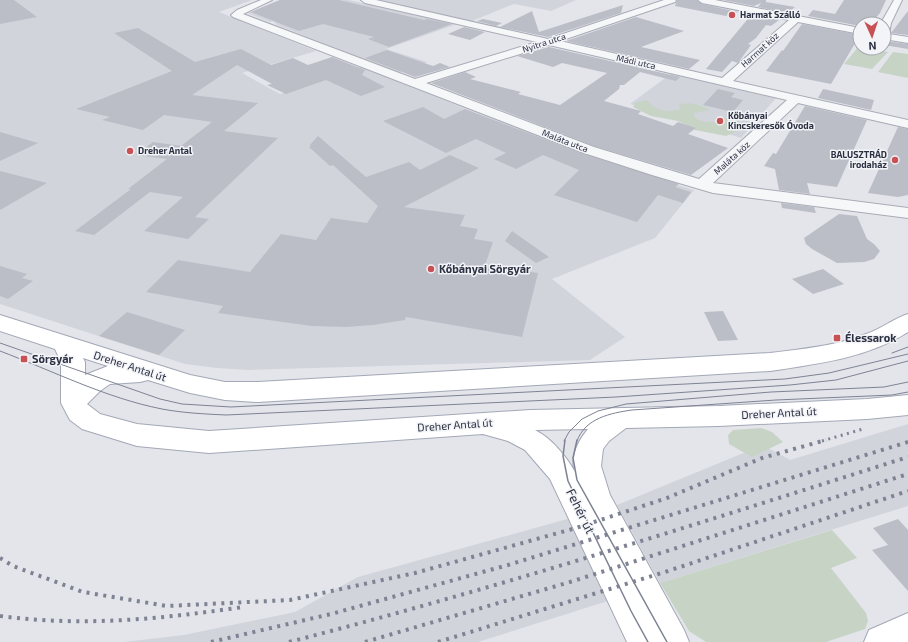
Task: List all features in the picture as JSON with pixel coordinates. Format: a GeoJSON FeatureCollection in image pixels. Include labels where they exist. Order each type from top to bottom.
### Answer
{"type":"FeatureCollection","features":[{"type":"Feature","properties":{"kind":"main road","name":"Dreher Antal út"},"geometry":{"type":"LineString","coordinates":[[0,323],[190,384],[225,391],[258,392],[770,362],[815,356],[847,349],[884,336],[908,322]]}},
{"type":"Feature","properties":{"kind":"main road"},"geometry":{"type":"LineString","coordinates":[[65,345],[73,362],[74,403]]}},
{"type":"Feature","properties":{"kind":"main road"},"geometry":{"type":"LineString","coordinates":[[74,403],[92,384],[107,376],[124,372],[152,373]]}},
{"type":"Feature","properties":{"kind":"main road","name":"Dreher Antal út"},"geometry":{"type":"LineString","coordinates":[[74,403],[79,413],[91,422],[109,428],[137,434],[209,442],[476,423],[558,419],[620,419],[774,413],[867,409],[908,405]]}},
{"type":"Feature","properties":{"kind":"main road","name":"Fehér út"},"geometry":{"type":"LineString","coordinates":[[620,419],[600,433],[590,446],[587,466],[597,499],[672,642]]}},
{"type":"Feature","properties":{"kind":"main road","name":"Fehér út"},"geometry":{"type":"LineString","coordinates":[[476,423],[514,432],[534,442],[560,471],[645,642]]}},
{"type":"Feature","properties":{"kind":"main road"},"geometry":{"type":"LineString","coordinates":[[881,642],[908,630]]}},
{"type":"Feature","properties":{"kind":"street","name":"Maláta utca"},"geometry":{"type":"LineString","coordinates":[[268,0],[236,15],[589,150],[702,185],[729,190],[908,213]]}},
{"type":"Feature","properties":{"kind":"street","name":"Mádi utca"},"geometry":{"type":"LineString","coordinates":[[365,0],[908,124]]}},
{"type":"Feature","properties":{"kind":"street","name":"Nyitra utca"},"geometry":{"type":"LineString","coordinates":[[415,83],[548,42],[672,0]]}},
{"type":"Feature","properties":{"kind":"street"},"geometry":{"type":"LineString","coordinates":[[707,0],[852,30]]}},
{"type":"Feature","properties":{"kind":"street"},"geometry":{"type":"LineString","coordinates":[[890,16],[898,0]]}},
{"type":"Feature","properties":{"kind":"street","name":"Harmat köz"},"geometry":{"type":"LineString","coordinates":[[725,82],[795,19]]}},
{"type":"Feature","properties":{"kind":"street"},"geometry":{"type":"LineString","coordinates":[[892,37],[908,40]]}},
{"type":"Feature","properties":{"kind":"street","name":"Maláta köz"},"geometry":{"type":"LineString","coordinates":[[702,185],[796,98]]}},
{"type":"Feature","properties":{"kind":"shaded area"},"geometry":{"type":"Polygon","coordinates":[[[0,0],[252,0],[219,12],[316,51],[242,73],[280,94],[361,67],[593,160],[694,190],[655,238],[552,279],[625,337],[590,360],[248,370],[185,364],[0,304],[0,0]]]}},
{"type":"Feature","properties":{"kind":"shaded area"},"geometry":{"type":"Polygon","coordinates":[[[280,0],[348,0],[457,24],[386,49],[427,62],[400,73],[277,25],[273,21],[270,22],[247,13],[280,0]]]}},
{"type":"Feature","properties":{"kind":"shaded area"},"geometry":{"type":"Polygon","coordinates":[[[377,0],[576,0],[551,11],[514,4],[472,21],[377,0]]]}},
{"type":"Feature","properties":{"kind":"shaded area","name":"Kőbányai Kincskeresők Óvoda"},"geometry":{"type":"Polygon","coordinates":[[[672,73],[777,97],[741,138],[630,104],[672,73]]]}},
{"type":"Feature","properties":{"kind":"shaded area"},"geometry":{"type":"Polygon","coordinates":[[[908,424],[908,506],[660,583],[617,505],[763,445],[790,460],[908,424]]]}},
{"type":"Feature","properties":{"kind":"shaded area"},"geometry":{"type":"Polygon","coordinates":[[[571,518],[611,600],[478,642],[124,642],[184,635],[295,612],[358,577],[571,518]]]}},
{"type":"Feature","properties":{"kind":"green space"},"geometry":{"type":"Polygon","coordinates":[[[893,52],[908,54],[908,78],[878,72],[890,56],[892,56],[893,52]]]}},
{"type":"Feature","properties":{"kind":"green space"},"geometry":{"type":"Polygon","coordinates":[[[852,54],[852,56],[884,56],[872,69],[844,64],[852,54]]]}},
{"type":"Feature","properties":{"kind":"green space"},"geometry":{"type":"Polygon","coordinates":[[[647,100],[654,107],[666,111],[680,109],[679,104],[683,103],[695,104],[703,107],[710,110],[694,113],[695,118],[704,122],[715,122],[724,118],[741,122],[737,131],[726,136],[695,130],[678,121],[651,116],[633,107],[635,103],[647,100]]]}},
{"type":"Feature","properties":{"kind":"green space"},"geometry":{"type":"Polygon","coordinates":[[[761,428],[772,432],[783,442],[752,457],[729,444],[728,435],[733,430],[761,428]]]}},
{"type":"Feature","properties":{"kind":"green space"},"geometry":{"type":"Polygon","coordinates":[[[832,530],[857,558],[831,568],[866,613],[868,621],[865,629],[826,642],[706,642],[689,631],[660,583],[832,530]]]}},
{"type":"Feature","properties":{"kind":"building"},"geometry":{"type":"Polygon","coordinates":[[[0,0],[14,0],[37,17],[0,24],[0,0]]]}},
{"type":"Feature","properties":{"kind":"building"},"geometry":{"type":"Polygon","coordinates":[[[280,0],[339,0],[424,20],[427,19],[452,24],[389,47],[368,39],[374,37],[323,24],[299,31],[251,12],[280,0]]]}},
{"type":"Feature","properties":{"kind":"building"},"geometry":{"type":"Polygon","coordinates":[[[677,0],[697,0],[702,4],[738,12],[726,16],[675,6],[677,0]]]}},
{"type":"Feature","properties":{"kind":"building"},"geometry":{"type":"Polygon","coordinates":[[[723,0],[766,0],[766,2],[795,7],[788,13],[758,7],[761,3],[754,6],[723,0]]]}},
{"type":"Feature","properties":{"kind":"building"},"geometry":{"type":"Polygon","coordinates":[[[844,0],[886,0],[877,16],[852,16],[852,24],[808,16],[813,10],[835,14],[844,0]]]}},
{"type":"Feature","properties":{"kind":"building"},"geometry":{"type":"Polygon","coordinates":[[[623,5],[621,13],[548,37],[500,27],[532,11],[539,32],[623,5]]]}},
{"type":"Feature","properties":{"kind":"building"},"geometry":{"type":"Polygon","coordinates":[[[908,11],[908,35],[892,33],[908,11]]]}},
{"type":"Feature","properties":{"kind":"building"},"geometry":{"type":"Polygon","coordinates":[[[752,14],[779,20],[771,26],[766,25],[756,38],[748,44],[751,45],[738,63],[732,61],[722,72],[706,69],[752,14]]]}},
{"type":"Feature","properties":{"kind":"building"},"geometry":{"type":"Polygon","coordinates":[[[636,17],[684,31],[641,47],[700,60],[689,69],[566,41],[636,17]]]}},
{"type":"Feature","properties":{"kind":"building"},"geometry":{"type":"Polygon","coordinates":[[[483,19],[502,23],[496,26],[477,21],[483,19]]]}},
{"type":"Feature","properties":{"kind":"building"},"geometry":{"type":"Polygon","coordinates":[[[802,24],[852,33],[852,49],[831,84],[766,71],[782,50],[783,51],[802,24]]]}},
{"type":"Feature","properties":{"kind":"building"},"geometry":{"type":"Polygon","coordinates":[[[464,27],[485,32],[470,40],[448,34],[464,27]]]}},
{"type":"Feature","properties":{"kind":"building"},"geometry":{"type":"Polygon","coordinates":[[[138,28],[195,62],[241,49],[271,65],[293,58],[308,65],[332,57],[365,70],[362,75],[385,87],[361,96],[326,80],[286,94],[267,85],[272,84],[237,65],[192,95],[258,103],[224,131],[278,138],[195,217],[209,219],[188,239],[144,231],[183,197],[150,192],[94,235],[75,231],[131,189],[128,189],[167,159],[136,155],[153,142],[181,146],[212,122],[164,115],[143,130],[102,120],[110,117],[76,109],[172,71],[114,33],[138,28]]]}},
{"type":"Feature","properties":{"kind":"building"},"geometry":{"type":"Polygon","coordinates":[[[892,42],[908,44],[908,49],[892,46],[892,42]]]}},
{"type":"Feature","properties":{"kind":"building"},"geometry":{"type":"Polygon","coordinates":[[[549,47],[680,77],[676,81],[640,72],[624,85],[620,85],[619,89],[604,101],[641,111],[638,114],[673,126],[678,122],[696,128],[688,134],[728,148],[691,175],[594,146],[431,83],[465,72],[476,77],[470,79],[521,92],[518,94],[560,105],[607,73],[562,63],[553,67],[517,56],[549,47]]]}},
{"type":"Feature","properties":{"kind":"building"},"geometry":{"type":"Polygon","coordinates":[[[387,50],[433,66],[440,63],[450,67],[415,77],[365,58],[387,50]]]}},
{"type":"Feature","properties":{"kind":"building"},"geometry":{"type":"Polygon","coordinates":[[[718,89],[735,93],[731,97],[743,100],[733,112],[703,105],[718,89]]]}},
{"type":"Feature","properties":{"kind":"building"},"geometry":{"type":"Polygon","coordinates":[[[823,89],[874,100],[871,110],[818,98],[823,89]]]}},
{"type":"Feature","properties":{"kind":"building"},"geometry":{"type":"Polygon","coordinates":[[[805,106],[867,120],[837,187],[807,183],[810,194],[779,190],[775,169],[764,166],[773,153],[776,154],[805,106]]]}},
{"type":"Feature","properties":{"kind":"building"},"geometry":{"type":"Polygon","coordinates":[[[423,107],[444,119],[465,109],[584,154],[679,184],[675,187],[691,192],[683,203],[658,195],[637,222],[554,195],[579,170],[543,155],[516,169],[494,159],[506,153],[476,139],[446,153],[383,121],[423,107]]]}},
{"type":"Feature","properties":{"kind":"building","name":"BALUSZTRÁD irodaház"},"geometry":{"type":"Polygon","coordinates":[[[898,127],[908,129],[908,195],[898,197],[868,193],[898,127]]]}},
{"type":"Feature","properties":{"kind":"building"},"geometry":{"type":"Polygon","coordinates":[[[0,132],[38,143],[0,161],[0,132]]]}},
{"type":"Feature","properties":{"kind":"building","name":"Kőbányai Sörgyár"},"geometry":{"type":"Polygon","coordinates":[[[318,136],[366,177],[409,162],[420,170],[450,155],[479,168],[404,207],[465,215],[460,226],[478,229],[474,239],[493,242],[484,268],[488,266],[538,273],[522,337],[406,317],[405,320],[373,325],[346,327],[312,326],[218,313],[223,306],[146,292],[178,260],[250,272],[281,234],[316,240],[331,218],[367,223],[378,206],[333,165],[330,166],[309,147],[318,136]]]}},
{"type":"Feature","properties":{"kind":"building"},"geometry":{"type":"Polygon","coordinates":[[[0,171],[47,183],[0,210],[0,171]]]}},
{"type":"Feature","properties":{"kind":"building"},"geometry":{"type":"Polygon","coordinates":[[[781,203],[814,207],[816,213],[782,208],[781,203]]]}},
{"type":"Feature","properties":{"kind":"building"},"geometry":{"type":"Polygon","coordinates":[[[839,214],[857,216],[867,239],[880,251],[874,259],[864,262],[837,263],[806,244],[804,238],[839,214]]]}},
{"type":"Feature","properties":{"kind":"building"},"geometry":{"type":"Polygon","coordinates":[[[512,231],[549,257],[536,263],[505,241],[512,231]]]}},
{"type":"Feature","properties":{"kind":"building"},"geometry":{"type":"Polygon","coordinates":[[[0,266],[27,274],[22,278],[33,281],[8,299],[0,296],[0,266]]]}},
{"type":"Feature","properties":{"kind":"building"},"geometry":{"type":"Polygon","coordinates":[[[823,269],[844,284],[813,294],[792,279],[823,269]]]}},
{"type":"Feature","properties":{"kind":"building"},"geometry":{"type":"Polygon","coordinates":[[[723,311],[738,340],[718,341],[704,312],[723,311]]]}},
{"type":"Feature","properties":{"kind":"building"},"geometry":{"type":"Polygon","coordinates":[[[127,312],[185,330],[159,355],[99,336],[127,312]]]}},
{"type":"Feature","properties":{"kind":"building"},"geometry":{"type":"Polygon","coordinates":[[[898,519],[908,530],[908,591],[872,550],[888,545],[873,528],[898,519]]]}},
{"type":"Feature","properties":{"kind":"tram line"},"geometry":{"type":"LineString","coordinates":[[0,343],[160,399],[182,404],[231,407],[785,379],[829,373],[908,354]]}},
{"type":"Feature","properties":{"kind":"tram line"},"geometry":{"type":"LineString","coordinates":[[892,353],[908,347]]}},
{"type":"Feature","properties":{"kind":"tram line"},"geometry":{"type":"LineString","coordinates":[[0,351],[100,391],[141,404],[162,409],[202,414],[226,415],[616,397],[790,385],[836,380],[908,361]]}},
{"type":"Feature","properties":{"kind":"tram line"},"geometry":{"type":"LineString","coordinates":[[564,441],[569,432],[582,419],[598,411],[626,404],[771,392],[884,387],[908,382]]}},
{"type":"Feature","properties":{"kind":"tram line"},"geometry":{"type":"LineString","coordinates":[[577,441],[581,433],[592,422],[607,415],[632,410],[776,400],[892,395],[908,392]]}},
{"type":"Feature","properties":{"kind":"tram line"},"geometry":{"type":"LineString","coordinates":[[565,440],[563,456],[568,481],[631,611],[648,642]]}},
{"type":"Feature","properties":{"kind":"tram line"},"geometry":{"type":"LineString","coordinates":[[577,440],[573,458],[577,480],[667,642]]}},
{"type":"Feature","properties":{"kind":"railway"},"geometry":{"type":"LineString","coordinates":[[822,441],[863,429]]}},
{"type":"Feature","properties":{"kind":"railway"},"geometry":{"type":"LineString","coordinates":[[0,558],[13,566],[83,592],[167,606],[290,600],[415,573],[576,528],[667,498],[762,458],[826,440]]}},
{"type":"Feature","properties":{"kind":"railway"},"geometry":{"type":"LineString","coordinates":[[211,642],[331,614],[508,565],[908,442]]}},
{"type":"Feature","properties":{"kind":"railway"},"geometry":{"type":"LineString","coordinates":[[289,642],[523,577],[908,457]]}},
{"type":"Feature","properties":{"kind":"railway"},"geometry":{"type":"LineString","coordinates":[[365,642],[570,582],[908,474]]}},
{"type":"Feature","properties":{"kind":"railway"},"geometry":{"type":"LineString","coordinates":[[438,642],[668,571],[908,491]]}},
{"type":"Feature","properties":{"kind":"railway"},"geometry":{"type":"LineString","coordinates":[[0,616],[62,621],[122,620],[182,615],[243,607]]}},
{"type":"Feature","properties":{"kind":"place","name":"Harmat Szálló"},"geometry":{"type":"Point","coordinates":[732,15]}},
{"type":"Feature","properties":{"kind":"place","name":"Kőbányai Kincskeresők Óvoda"},"geometry":{"type":"Point","coordinates":[720,121]}},
{"type":"Feature","properties":{"kind":"place","name":"Dreher Antal"},"geometry":{"type":"Point","coordinates":[130,151]}},
{"type":"Feature","properties":{"kind":"place","name":"BALUSZTRÁD irodaház"},"geometry":{"type":"Point","coordinates":[895,160]}},
{"type":"Feature","properties":{"kind":"place","name":"Kőbányai Sörgyár"},"geometry":{"type":"Point","coordinates":[431,269]}},
{"type":"Feature","properties":{"kind":"place","name":"Élessarok"},"geometry":{"type":"Point","coordinates":[837,338]}},
{"type":"Feature","properties":{"kind":"place","name":"Sörgyár"},"geometry":{"type":"Point","coordinates":[24,359]}}]}
